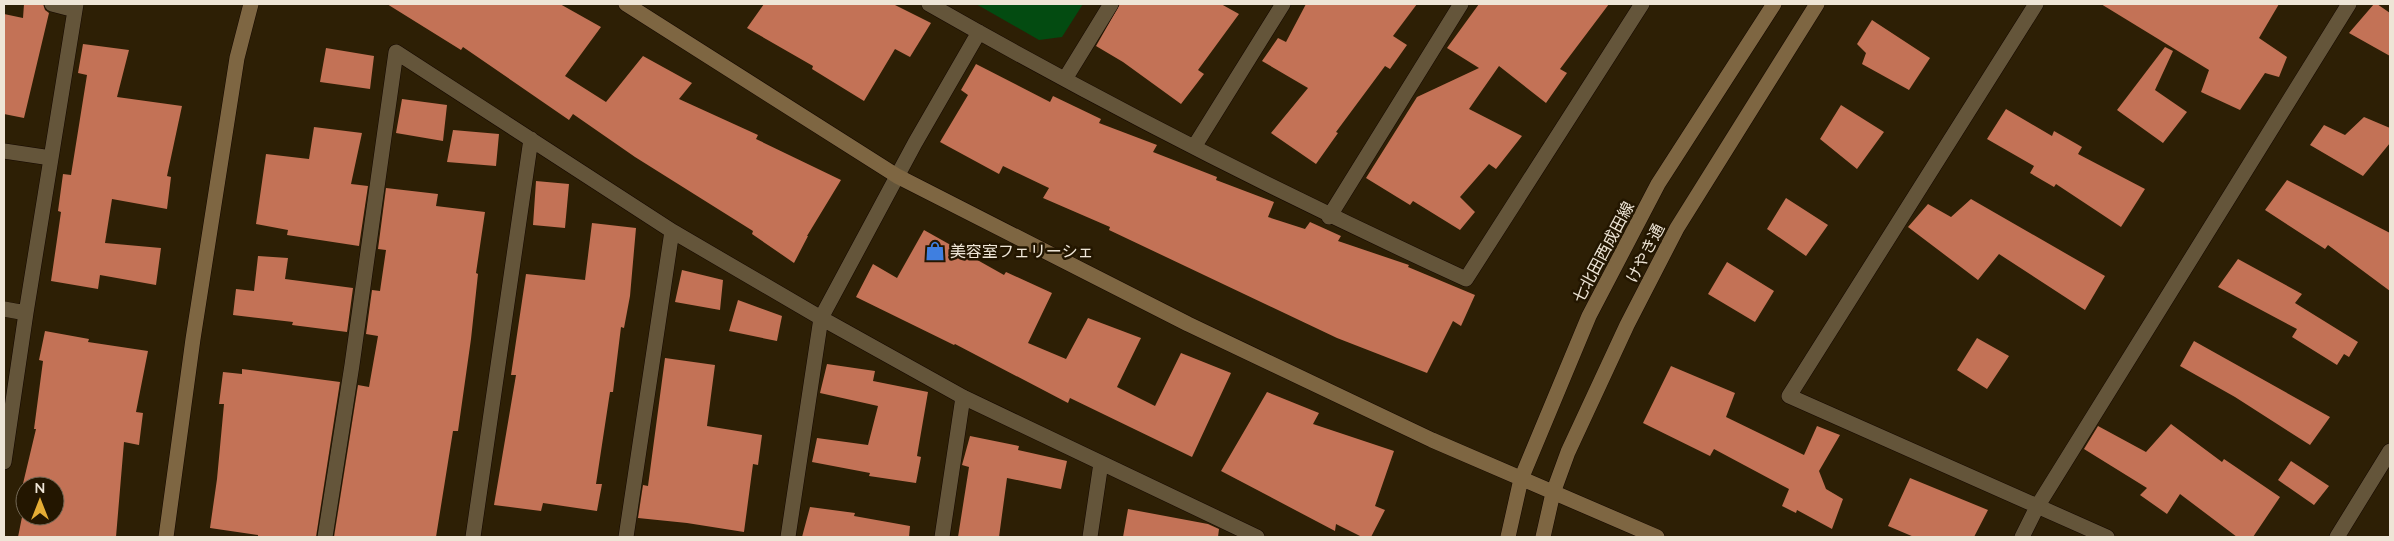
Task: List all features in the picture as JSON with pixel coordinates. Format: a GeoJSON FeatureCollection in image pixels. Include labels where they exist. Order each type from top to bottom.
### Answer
{"type":"FeatureCollection","features":[{"type":"Feature","properties":{"kind":"street"},"geometry":{"type":"LineString","coordinates":[[4,462],[26,313],[76,7],[52,4]]}},
{"type":"Feature","properties":{"kind":"street"},"geometry":{"type":"LineString","coordinates":[[166,537],[194,339],[236,68],[251,4]]}},
{"type":"Feature","properties":{"kind":"street"},"geometry":{"type":"LineString","coordinates":[[626,4],[897,176],[1188,324],[1432,440],[1656,537]]}},
{"type":"Feature","properties":{"kind":"street"},"geometry":{"type":"LineString","coordinates":[[929,4],[1065,79],[1330,217],[1466,279],[1639,5]]}},
{"type":"Feature","properties":{"kind":"street"},"geometry":{"type":"LineString","coordinates":[[1065,79],[1110,4]]}},
{"type":"Feature","properties":{"kind":"street"},"geometry":{"type":"LineString","coordinates":[[1194,147],[1283,4]]}},
{"type":"Feature","properties":{"kind":"street"},"geometry":{"type":"LineString","coordinates":[[1330,217],[1462,4]]}},
{"type":"Feature","properties":{"kind":"street","name":"七北田西成田線"},"geometry":{"type":"LineString","coordinates":[[1508,537],[1521,479],[1589,316],[1658,184],[1774,4]]}},
{"type":"Feature","properties":{"kind":"street","name":"けやき通"},"geometry":{"type":"LineString","coordinates":[[1543,537],[1553,493],[1580,427],[1627,325],[1678,228],[1817,4]]}},
{"type":"Feature","properties":{"kind":"street"},"geometry":{"type":"LineString","coordinates":[[2036,4],[1789,396],[2106,537]]}},
{"type":"Feature","properties":{"kind":"street"},"geometry":{"type":"LineString","coordinates":[[2022,537],[2037,507],[2349,4]]}},
{"type":"Feature","properties":{"kind":"street"},"geometry":{"type":"LineString","coordinates":[[788,537],[821,318],[897,176],[979,32]]}},
{"type":"Feature","properties":{"kind":"street"},"geometry":{"type":"LineString","coordinates":[[325,537],[396,52],[672,231],[821,318],[963,396],[1241,534],[1256,537]]}},
{"type":"Feature","properties":{"kind":"street"},"geometry":{"type":"LineString","coordinates":[[473,537],[531,140]]}},
{"type":"Feature","properties":{"kind":"street"},"geometry":{"type":"LineString","coordinates":[[4,151],[51,158]]}},
{"type":"Feature","properties":{"kind":"street"},"geometry":{"type":"LineString","coordinates":[[626,537],[672,231]]}},
{"type":"Feature","properties":{"kind":"street"},"geometry":{"type":"LineString","coordinates":[[4,309],[26,313]]}},
{"type":"Feature","properties":{"kind":"street"},"geometry":{"type":"LineString","coordinates":[[942,537],[963,396]]}},
{"type":"Feature","properties":{"kind":"street"},"geometry":{"type":"LineString","coordinates":[[2337,537],[2390,452]]}},
{"type":"Feature","properties":{"kind":"street"},"geometry":{"type":"LineString","coordinates":[[1090,537],[1101,463]]}},
{"type":"Feature","properties":{"kind":"green space"},"geometry":{"type":"Polygon","coordinates":[[[976,4],[1083,4],[1062,37],[1039,40],[976,4]]]}},
{"type":"Feature","properties":{"kind":"building"},"geometry":{"type":"Polygon","coordinates":[[[24,4],[43,4],[45,10],[49,13],[24,118],[4,114],[4,14],[23,18],[24,4]]]}},
{"type":"Feature","properties":{"kind":"building"},"geometry":{"type":"Polygon","coordinates":[[[387,4],[560,4],[601,27],[565,76],[606,102],[643,56],[692,83],[679,99],[758,135],[756,139],[841,180],[807,236],[794,263],[752,234],[753,231],[635,157],[573,114],[569,120],[463,47],[461,50],[387,4]]]}},
{"type":"Feature","properties":{"kind":"building"},"geometry":{"type":"Polygon","coordinates":[[[764,4],[893,4],[931,23],[910,57],[895,49],[864,101],[812,69],[813,66],[747,28],[764,4]]]}},
{"type":"Feature","properties":{"kind":"building"},"geometry":{"type":"Polygon","coordinates":[[[1120,4],[1221,4],[1239,14],[1198,70],[1204,74],[1181,104],[1123,62],[1096,46],[1120,4]]]}},
{"type":"Feature","properties":{"kind":"building"},"geometry":{"type":"Polygon","coordinates":[[[1306,4],[1417,4],[1393,36],[1407,45],[1390,69],[1385,66],[1336,132],[1338,133],[1316,164],[1271,133],[1308,88],[1262,61],[1278,38],[1286,42],[1306,4]]]}},
{"type":"Feature","properties":{"kind":"building"},"geometry":{"type":"Polygon","coordinates":[[[1479,4],[1609,4],[1560,69],[1567,73],[1546,103],[1499,66],[1469,109],[1522,136],[1496,169],[1489,164],[1460,197],[1475,212],[1460,230],[1413,201],[1410,205],[1366,178],[1417,97],[1479,68],[1447,48],[1479,4]]]}},
{"type":"Feature","properties":{"kind":"building"},"geometry":{"type":"Polygon","coordinates":[[[2101,4],[2279,4],[2259,38],[2287,57],[2279,77],[2265,73],[2240,110],[2201,92],[2209,70],[2101,4]]]}},
{"type":"Feature","properties":{"kind":"building"},"geometry":{"type":"Polygon","coordinates":[[[2374,4],[2390,13],[2390,56],[2349,33],[2374,4]]]}},
{"type":"Feature","properties":{"kind":"building"},"geometry":{"type":"Polygon","coordinates":[[[1872,20],[1930,58],[1909,90],[1862,64],[1866,53],[1857,44],[1872,20]]]}},
{"type":"Feature","properties":{"kind":"building"},"geometry":{"type":"Polygon","coordinates":[[[83,44],[129,50],[117,97],[182,106],[167,176],[171,177],[167,209],[112,199],[105,243],[161,248],[156,285],[100,275],[98,289],[51,281],[61,212],[58,211],[63,174],[71,175],[87,75],[78,73],[83,44]]]}},
{"type":"Feature","properties":{"kind":"building"},"geometry":{"type":"Polygon","coordinates":[[[2165,47],[2173,51],[2155,90],[2187,112],[2163,143],[2117,110],[2165,47]]]}},
{"type":"Feature","properties":{"kind":"building"},"geometry":{"type":"Polygon","coordinates":[[[326,48],[374,56],[370,89],[320,82],[326,48]]]}},
{"type":"Feature","properties":{"kind":"building"},"geometry":{"type":"Polygon","coordinates":[[[976,64],[1050,102],[1053,96],[1101,119],[1099,123],[1157,145],[1153,152],[1217,177],[1216,180],[1274,202],[1268,217],[1305,229],[1310,222],[1341,236],[1338,241],[1409,265],[1408,267],[1475,295],[1461,326],[1453,321],[1427,373],[1337,338],[1109,230],[1110,227],[1043,198],[1049,188],[1003,166],[999,174],[940,142],[968,95],[961,90],[976,64]]]}},
{"type":"Feature","properties":{"kind":"building"},"geometry":{"type":"Polygon","coordinates":[[[402,99],[447,105],[443,141],[396,133],[402,99]]]}},
{"type":"Feature","properties":{"kind":"building"},"geometry":{"type":"Polygon","coordinates":[[[1841,105],[1884,132],[1857,169],[1820,139],[1841,105]]]}},
{"type":"Feature","properties":{"kind":"building"},"geometry":{"type":"Polygon","coordinates":[[[2006,109],[2052,136],[2054,131],[2082,147],[2078,154],[2145,189],[2121,227],[2056,184],[2054,187],[2030,173],[2034,166],[1987,139],[2006,109]]]}},
{"type":"Feature","properties":{"kind":"building"},"geometry":{"type":"Polygon","coordinates":[[[2364,117],[2390,128],[2390,143],[2363,176],[2310,145],[2324,125],[2345,135],[2364,117]]]}},
{"type":"Feature","properties":{"kind":"building"},"geometry":{"type":"Polygon","coordinates":[[[314,127],[362,133],[351,184],[368,186],[359,246],[287,235],[288,230],[256,224],[266,154],[309,159],[314,127]]]}},
{"type":"Feature","properties":{"kind":"building"},"geometry":{"type":"Polygon","coordinates":[[[453,130],[499,134],[496,166],[447,162],[453,130]]]}},
{"type":"Feature","properties":{"kind":"building"},"geometry":{"type":"Polygon","coordinates":[[[2287,180],[2390,233],[2390,291],[2328,245],[2325,249],[2265,210],[2287,180]]]}},
{"type":"Feature","properties":{"kind":"building"},"geometry":{"type":"Polygon","coordinates":[[[536,181],[569,184],[565,228],[533,225],[536,181]]]}},
{"type":"Feature","properties":{"kind":"building"},"geometry":{"type":"Polygon","coordinates":[[[386,188],[438,194],[436,206],[485,212],[476,273],[478,274],[471,339],[458,431],[453,431],[436,537],[334,537],[358,385],[369,387],[378,336],[366,334],[372,290],[380,291],[386,250],[378,249],[386,188]]]}},
{"type":"Feature","properties":{"kind":"building"},"geometry":{"type":"Polygon","coordinates":[[[1786,198],[1828,225],[1806,256],[1767,229],[1786,198]]]}},
{"type":"Feature","properties":{"kind":"building"},"geometry":{"type":"Polygon","coordinates":[[[1971,199],[2105,276],[2085,310],[1999,254],[1978,280],[1908,227],[1928,204],[1951,217],[1971,199]]]}},
{"type":"Feature","properties":{"kind":"building"},"geometry":{"type":"Polygon","coordinates":[[[592,223],[636,228],[630,296],[624,328],[621,327],[613,392],[610,392],[596,484],[602,484],[597,511],[543,503],[541,511],[494,505],[516,375],[511,375],[526,274],[585,280],[592,223]]]}},
{"type":"Feature","properties":{"kind":"building"},"geometry":{"type":"Polygon","coordinates":[[[924,230],[1004,275],[1006,272],[1052,293],[1028,343],[1066,359],[1088,318],[1141,338],[1117,387],[1155,406],[1181,353],[1231,373],[1192,457],[1070,398],[1068,403],[955,344],[856,297],[873,264],[897,278],[924,230]]]}},
{"type":"Feature","properties":{"kind":"building"},"geometry":{"type":"Polygon","coordinates":[[[258,256],[288,258],[285,279],[353,288],[347,332],[292,325],[293,322],[233,315],[236,289],[254,291],[258,256]]]}},
{"type":"Feature","properties":{"kind":"building"},"geometry":{"type":"Polygon","coordinates":[[[2238,259],[2302,294],[2295,303],[2358,342],[2349,357],[2344,354],[2337,365],[2292,337],[2297,329],[2218,287],[2238,259]]]}},
{"type":"Feature","properties":{"kind":"building"},"geometry":{"type":"Polygon","coordinates":[[[1727,262],[1774,291],[1755,322],[1708,294],[1727,262]]]}},
{"type":"Feature","properties":{"kind":"building"},"geometry":{"type":"Polygon","coordinates":[[[682,270],[723,280],[720,310],[675,302],[682,270]]]}},
{"type":"Feature","properties":{"kind":"building"},"geometry":{"type":"Polygon","coordinates":[[[738,300],[782,316],[777,341],[729,331],[738,300]]]}},
{"type":"Feature","properties":{"kind":"building"},"geometry":{"type":"Polygon","coordinates":[[[45,331],[89,339],[88,342],[148,351],[136,412],[143,413],[139,445],[124,442],[116,537],[18,537],[20,526],[65,526],[65,476],[25,476],[36,429],[34,429],[43,361],[39,360],[45,331]]]}},
{"type":"Feature","properties":{"kind":"building"},"geometry":{"type":"Polygon","coordinates":[[[1977,338],[2009,356],[1987,389],[1957,370],[1977,338]]]}},
{"type":"Feature","properties":{"kind":"building"},"geometry":{"type":"Polygon","coordinates":[[[2194,341],[2330,417],[2310,445],[2235,397],[2180,366],[2194,341]]]}},
{"type":"Feature","properties":{"kind":"building"},"geometry":{"type":"Polygon","coordinates":[[[665,358],[715,365],[707,426],[762,435],[758,465],[753,464],[744,532],[638,518],[643,485],[648,486],[665,358]]]}},
{"type":"Feature","properties":{"kind":"building"},"geometry":{"type":"Polygon","coordinates":[[[827,364],[875,371],[873,381],[928,392],[917,456],[921,457],[916,483],[869,476],[870,473],[812,462],[817,438],[868,445],[878,406],[820,393],[827,364]]]}},
{"type":"Feature","properties":{"kind":"building"},"geometry":{"type":"Polygon","coordinates":[[[1671,366],[1735,393],[1726,417],[1804,455],[1817,426],[1840,435],[1819,471],[1826,489],[1843,499],[1832,529],[1797,510],[1796,513],[1782,506],[1789,489],[1714,449],[1710,456],[1643,423],[1671,366]]]}},
{"type":"Feature","properties":{"kind":"building"},"geometry":{"type":"Polygon","coordinates":[[[242,369],[340,382],[316,537],[258,537],[258,535],[210,528],[224,404],[219,404],[223,372],[242,374],[242,369]]]}},
{"type":"Feature","properties":{"kind":"building"},"geometry":{"type":"Polygon","coordinates":[[[1267,392],[1319,413],[1313,424],[1394,451],[1375,506],[1385,510],[1371,537],[1362,537],[1336,524],[1335,531],[1221,471],[1267,392]]]}},
{"type":"Feature","properties":{"kind":"building"},"geometry":{"type":"Polygon","coordinates":[[[2171,424],[2222,462],[2224,459],[2280,497],[2253,537],[2237,537],[2180,494],[2167,514],[2140,495],[2147,488],[2084,449],[2098,426],[2146,452],[2171,424]]]}},
{"type":"Feature","properties":{"kind":"building"},"geometry":{"type":"Polygon","coordinates":[[[970,436],[1019,446],[1018,450],[1067,461],[1061,489],[1007,478],[999,537],[958,537],[969,467],[962,465],[970,436]]]}},
{"type":"Feature","properties":{"kind":"building"},"geometry":{"type":"Polygon","coordinates":[[[2291,461],[2329,486],[2314,505],[2278,480],[2291,461]]]}},
{"type":"Feature","properties":{"kind":"building"},"geometry":{"type":"Polygon","coordinates":[[[1910,478],[1988,510],[1974,537],[1914,537],[1888,526],[1910,478]]]}},
{"type":"Feature","properties":{"kind":"building"},"geometry":{"type":"Polygon","coordinates":[[[810,507],[855,513],[854,516],[910,526],[909,537],[802,537],[810,507]]]}},
{"type":"Feature","properties":{"kind":"building"},"geometry":{"type":"Polygon","coordinates":[[[1128,509],[1208,524],[1219,529],[1218,537],[1123,537],[1128,509]]]}},
{"type":"Feature","properties":{"kind":"place","name":"美容室フェリーシェ"},"geometry":{"type":"Point","coordinates":[935,251]}}]}
